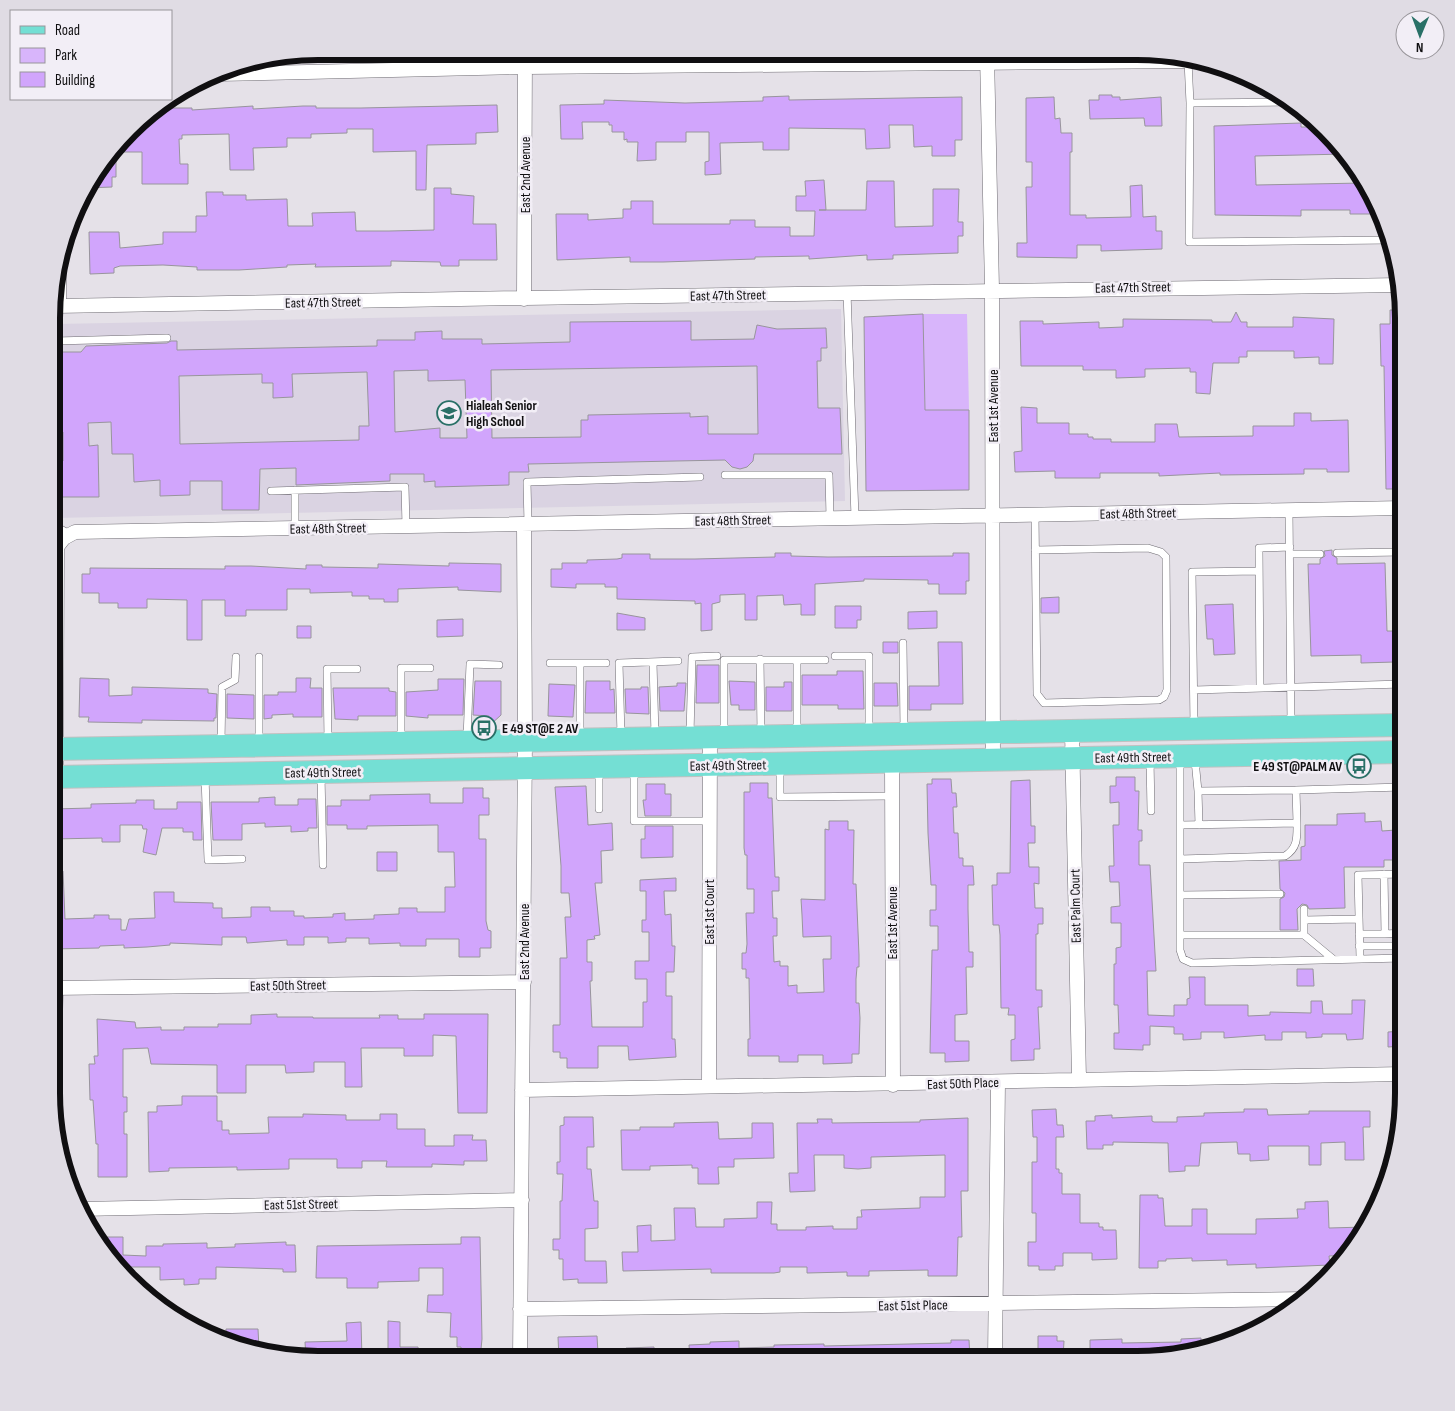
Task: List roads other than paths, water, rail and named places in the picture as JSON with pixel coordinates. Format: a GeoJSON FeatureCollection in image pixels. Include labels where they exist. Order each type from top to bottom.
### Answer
{"type":"FeatureCollection","features":[{"type":"Feature","properties":{"kind":"main road","name":"East 49th Street"},"geometry":{"type":"LineString","coordinates":[[60,749],[1395,724]]}},
{"type":"Feature","properties":{"kind":"main road","name":"East 49th Street"},"geometry":{"type":"LineString","coordinates":[[60,777],[1395,752]]}},
{"type":"Feature","properties":{"kind":"street","name":"East 2nd Avenue"},"geometry":{"type":"LineString","coordinates":[[524,299],[526,60]]}},
{"type":"Feature","properties":{"kind":"street"},"geometry":{"type":"LineString","coordinates":[[236,74],[885,60]]}},
{"type":"Feature","properties":{"kind":"street","name":"East 1st Avenue"},"geometry":{"type":"LineString","coordinates":[[987,60],[992,289],[993,760]]}},
{"type":"Feature","properties":{"kind":"street"},"geometry":{"type":"LineString","coordinates":[[1123,60],[1142,60]]}},
{"type":"Feature","properties":{"kind":"street","name":"East 47th Street"},"geometry":{"type":"LineString","coordinates":[[61,306],[992,289],[1393,285]]}},
{"type":"Feature","properties":{"kind":"street","name":"East 48th Street"},"geometry":{"type":"LineString","coordinates":[[67,536],[76,532],[1395,508]]}},
{"type":"Feature","properties":{"kind":"street","name":"East 2nd Avenue"},"geometry":{"type":"LineString","coordinates":[[520,1351],[526,524]]}},
{"type":"Feature","properties":{"kind":"street"},"geometry":{"type":"LineString","coordinates":[[60,544],[67,536]]}},
{"type":"Feature","properties":{"kind":"street","name":"East Palm Court"},"geometry":{"type":"LineString","coordinates":[[1072,731],[1078,1080]]}},
{"type":"Feature","properties":{"kind":"street","name":"East 1st Court"},"geometry":{"type":"LineString","coordinates":[[708,737],[710,765],[709,1086]]}},
{"type":"Feature","properties":{"kind":"street","name":"East 1st Avenue"},"geometry":{"type":"LineString","coordinates":[[892,762],[893,1085]]}},
{"type":"Feature","properties":{"kind":"street","name":"East 50th Street"},"geometry":{"type":"LineString","coordinates":[[60,988],[524,982]]}},
{"type":"Feature","properties":{"kind":"street","name":"East 50th Place"},"geometry":{"type":"LineString","coordinates":[[522,1090],[893,1085],[1395,1074]]}},
{"type":"Feature","properties":{"kind":"street"},"geometry":{"type":"LineString","coordinates":[[995,1351],[998,1082]]}},
{"type":"Feature","properties":{"kind":"street","name":"East 51st Street"},"geometry":{"type":"LineString","coordinates":[[88,1209],[522,1200]]}},
{"type":"Feature","properties":{"kind":"street","name":"East 51st Place"},"geometry":{"type":"LineString","coordinates":[[520,1309],[1292,1299]]}},
{"type":"Feature","properties":{"kind":"lane"},"geometry":{"type":"LineString","coordinates":[[1191,66],[1189,242],[1383,240]]}},
{"type":"Feature","properties":{"kind":"lane"},"geometry":{"type":"LineString","coordinates":[[1190,103],[1277,102]]}},
{"type":"Feature","properties":{"kind":"lane"},"geometry":{"type":"LineString","coordinates":[[847,292],[855,518]]}},
{"type":"Feature","properties":{"kind":"lane"},"geometry":{"type":"LineString","coordinates":[[60,342],[167,338]]}},
{"type":"Feature","properties":{"kind":"lane"},"geometry":{"type":"LineString","coordinates":[[726,475],[829,475],[830,518]]}},
{"type":"Feature","properties":{"kind":"lane"},"geometry":{"type":"LineString","coordinates":[[526,524],[527,482],[700,477]]}},
{"type":"Feature","properties":{"kind":"lane"},"geometry":{"type":"LineString","coordinates":[[271,491],[406,487],[406,526]]}},
{"type":"Feature","properties":{"kind":"lane"},"geometry":{"type":"LineString","coordinates":[[295,490],[295,528]]}},
{"type":"Feature","properties":{"kind":"lane"},"geometry":{"type":"LineString","coordinates":[[1284,511],[1290,551],[1292,726]]}},
{"type":"Feature","properties":{"kind":"lane"},"geometry":{"type":"LineString","coordinates":[[1035,514],[1035,550],[1037,694],[1044,703],[1159,700],[1164,697],[1167,690],[1166,557],[1162,552],[1148,548],[1035,550]]}},
{"type":"Feature","properties":{"kind":"lane"},"geometry":{"type":"LineString","coordinates":[[60,530],[67,536]]}},
{"type":"Feature","properties":{"kind":"lane"},"geometry":{"type":"LineString","coordinates":[[1260,688],[1259,548],[1320,554]]}},
{"type":"Feature","properties":{"kind":"lane"},"geometry":{"type":"LineString","coordinates":[[1336,554],[1395,552]]}},
{"type":"Feature","properties":{"kind":"lane"},"geometry":{"type":"LineString","coordinates":[[1194,728],[1192,572],[1259,571]]}},
{"type":"Feature","properties":{"kind":"lane"},"geometry":{"type":"LineString","coordinates":[[904,643],[904,734]]}},
{"type":"Feature","properties":{"kind":"lane"},"geometry":{"type":"LineString","coordinates":[[708,737],[692,657],[717,656]]}},
{"type":"Feature","properties":{"kind":"lane"},"geometry":{"type":"LineString","coordinates":[[835,656],[869,656],[869,734]]}},
{"type":"Feature","properties":{"kind":"lane"},"geometry":{"type":"LineString","coordinates":[[221,746],[222,687],[236,680],[236,657]]}},
{"type":"Feature","properties":{"kind":"lane"},"geometry":{"type":"LineString","coordinates":[[259,657],[259,746]]}},
{"type":"Feature","properties":{"kind":"lane"},"geometry":{"type":"LineString","coordinates":[[708,737],[724,660],[825,660]]}},
{"type":"Feature","properties":{"kind":"lane"},"geometry":{"type":"LineString","coordinates":[[760,660],[761,736]]}},
{"type":"Feature","properties":{"kind":"lane"},"geometry":{"type":"LineString","coordinates":[[797,660],[797,736]]}},
{"type":"Feature","properties":{"kind":"lane"},"geometry":{"type":"LineString","coordinates":[[622,739],[619,663],[678,661]]}},
{"type":"Feature","properties":{"kind":"lane"},"geometry":{"type":"LineString","coordinates":[[654,662],[655,738]]}},
{"type":"Feature","properties":{"kind":"lane"},"geometry":{"type":"LineString","coordinates":[[550,663],[606,663]]}},
{"type":"Feature","properties":{"kind":"lane"},"geometry":{"type":"LineString","coordinates":[[580,663],[580,740]]}},
{"type":"Feature","properties":{"kind":"lane"},"geometry":{"type":"LineString","coordinates":[[467,741],[470,664],[499,665]]}},
{"type":"Feature","properties":{"kind":"lane"},"geometry":{"type":"LineString","coordinates":[[401,743],[401,668],[430,668]]}},
{"type":"Feature","properties":{"kind":"lane"},"geometry":{"type":"LineString","coordinates":[[328,744],[327,669],[357,669]]}},
{"type":"Feature","properties":{"kind":"lane"},"geometry":{"type":"LineString","coordinates":[[1194,690],[1395,684]]}},
{"type":"Feature","properties":{"kind":"lane"},"geometry":{"type":"LineString","coordinates":[[1150,756],[1151,811]]}},
{"type":"Feature","properties":{"kind":"lane"},"geometry":{"type":"LineString","coordinates":[[1187,756],[1198,790],[1199,825]]}},
{"type":"Feature","properties":{"kind":"lane"},"geometry":{"type":"LineString","coordinates":[[1187,756],[1180,825],[1180,950],[1183,959],[1192,963],[1333,958],[1395,958]]}},
{"type":"Feature","properties":{"kind":"lane"},"geometry":{"type":"LineString","coordinates":[[779,764],[780,797],[892,796]]}},
{"type":"Feature","properties":{"kind":"lane"},"geometry":{"type":"LineString","coordinates":[[599,767],[599,809]]}},
{"type":"Feature","properties":{"kind":"lane"},"geometry":{"type":"LineString","coordinates":[[634,767],[634,821],[709,821]]}},
{"type":"Feature","properties":{"kind":"lane"},"geometry":{"type":"LineString","coordinates":[[321,772],[323,865]]}},
{"type":"Feature","properties":{"kind":"lane"},"geometry":{"type":"LineString","coordinates":[[205,774],[208,860],[242,859]]}},
{"type":"Feature","properties":{"kind":"lane"},"geometry":{"type":"LineString","coordinates":[[1198,790],[1395,787]]}},
{"type":"Feature","properties":{"kind":"lane"},"geometry":{"type":"LineString","coordinates":[[1180,859],[1285,856],[1291,853],[1297,841],[1296,790]]}},
{"type":"Feature","properties":{"kind":"lane"},"geometry":{"type":"LineString","coordinates":[[1180,825],[1297,823]]}},
{"type":"Feature","properties":{"kind":"lane"},"geometry":{"type":"LineString","coordinates":[[1384,874],[1385,934]]}},
{"type":"Feature","properties":{"kind":"lane"},"geometry":{"type":"LineString","coordinates":[[1360,958],[1358,875],[1395,874]]}},
{"type":"Feature","properties":{"kind":"lane"},"geometry":{"type":"LineString","coordinates":[[1180,895],[1280,894]]}},
{"type":"Feature","properties":{"kind":"lane"},"geometry":{"type":"LineString","coordinates":[[1304,909],[1304,935]]}},
{"type":"Feature","properties":{"kind":"lane"},"geometry":{"type":"LineString","coordinates":[[1304,920],[1359,919]]}},
{"type":"Feature","properties":{"kind":"lane"},"geometry":{"type":"LineString","coordinates":[[1359,934],[1395,933]]}},
{"type":"Feature","properties":{"kind":"lane"},"geometry":{"type":"LineString","coordinates":[[1180,935],[1304,935],[1333,958]]}},
{"type":"Feature","properties":{"kind":"lane"},"geometry":{"type":"LineString","coordinates":[[1359,946],[1395,946]]}},
{"type":"Feature","properties":{"kind":"place","name":"Hialeah Senior High School"},"geometry":{"type":"Point","coordinates":[449,413]}},
{"type":"Feature","properties":{"kind":"place","name":"E 49 ST@E 2 AV"},"geometry":{"type":"Point","coordinates":[484,728]}},
{"type":"Feature","properties":{"kind":"place","name":"E 49 ST@PALM AV"},"geometry":{"type":"Point","coordinates":[1359,766]}}]}
